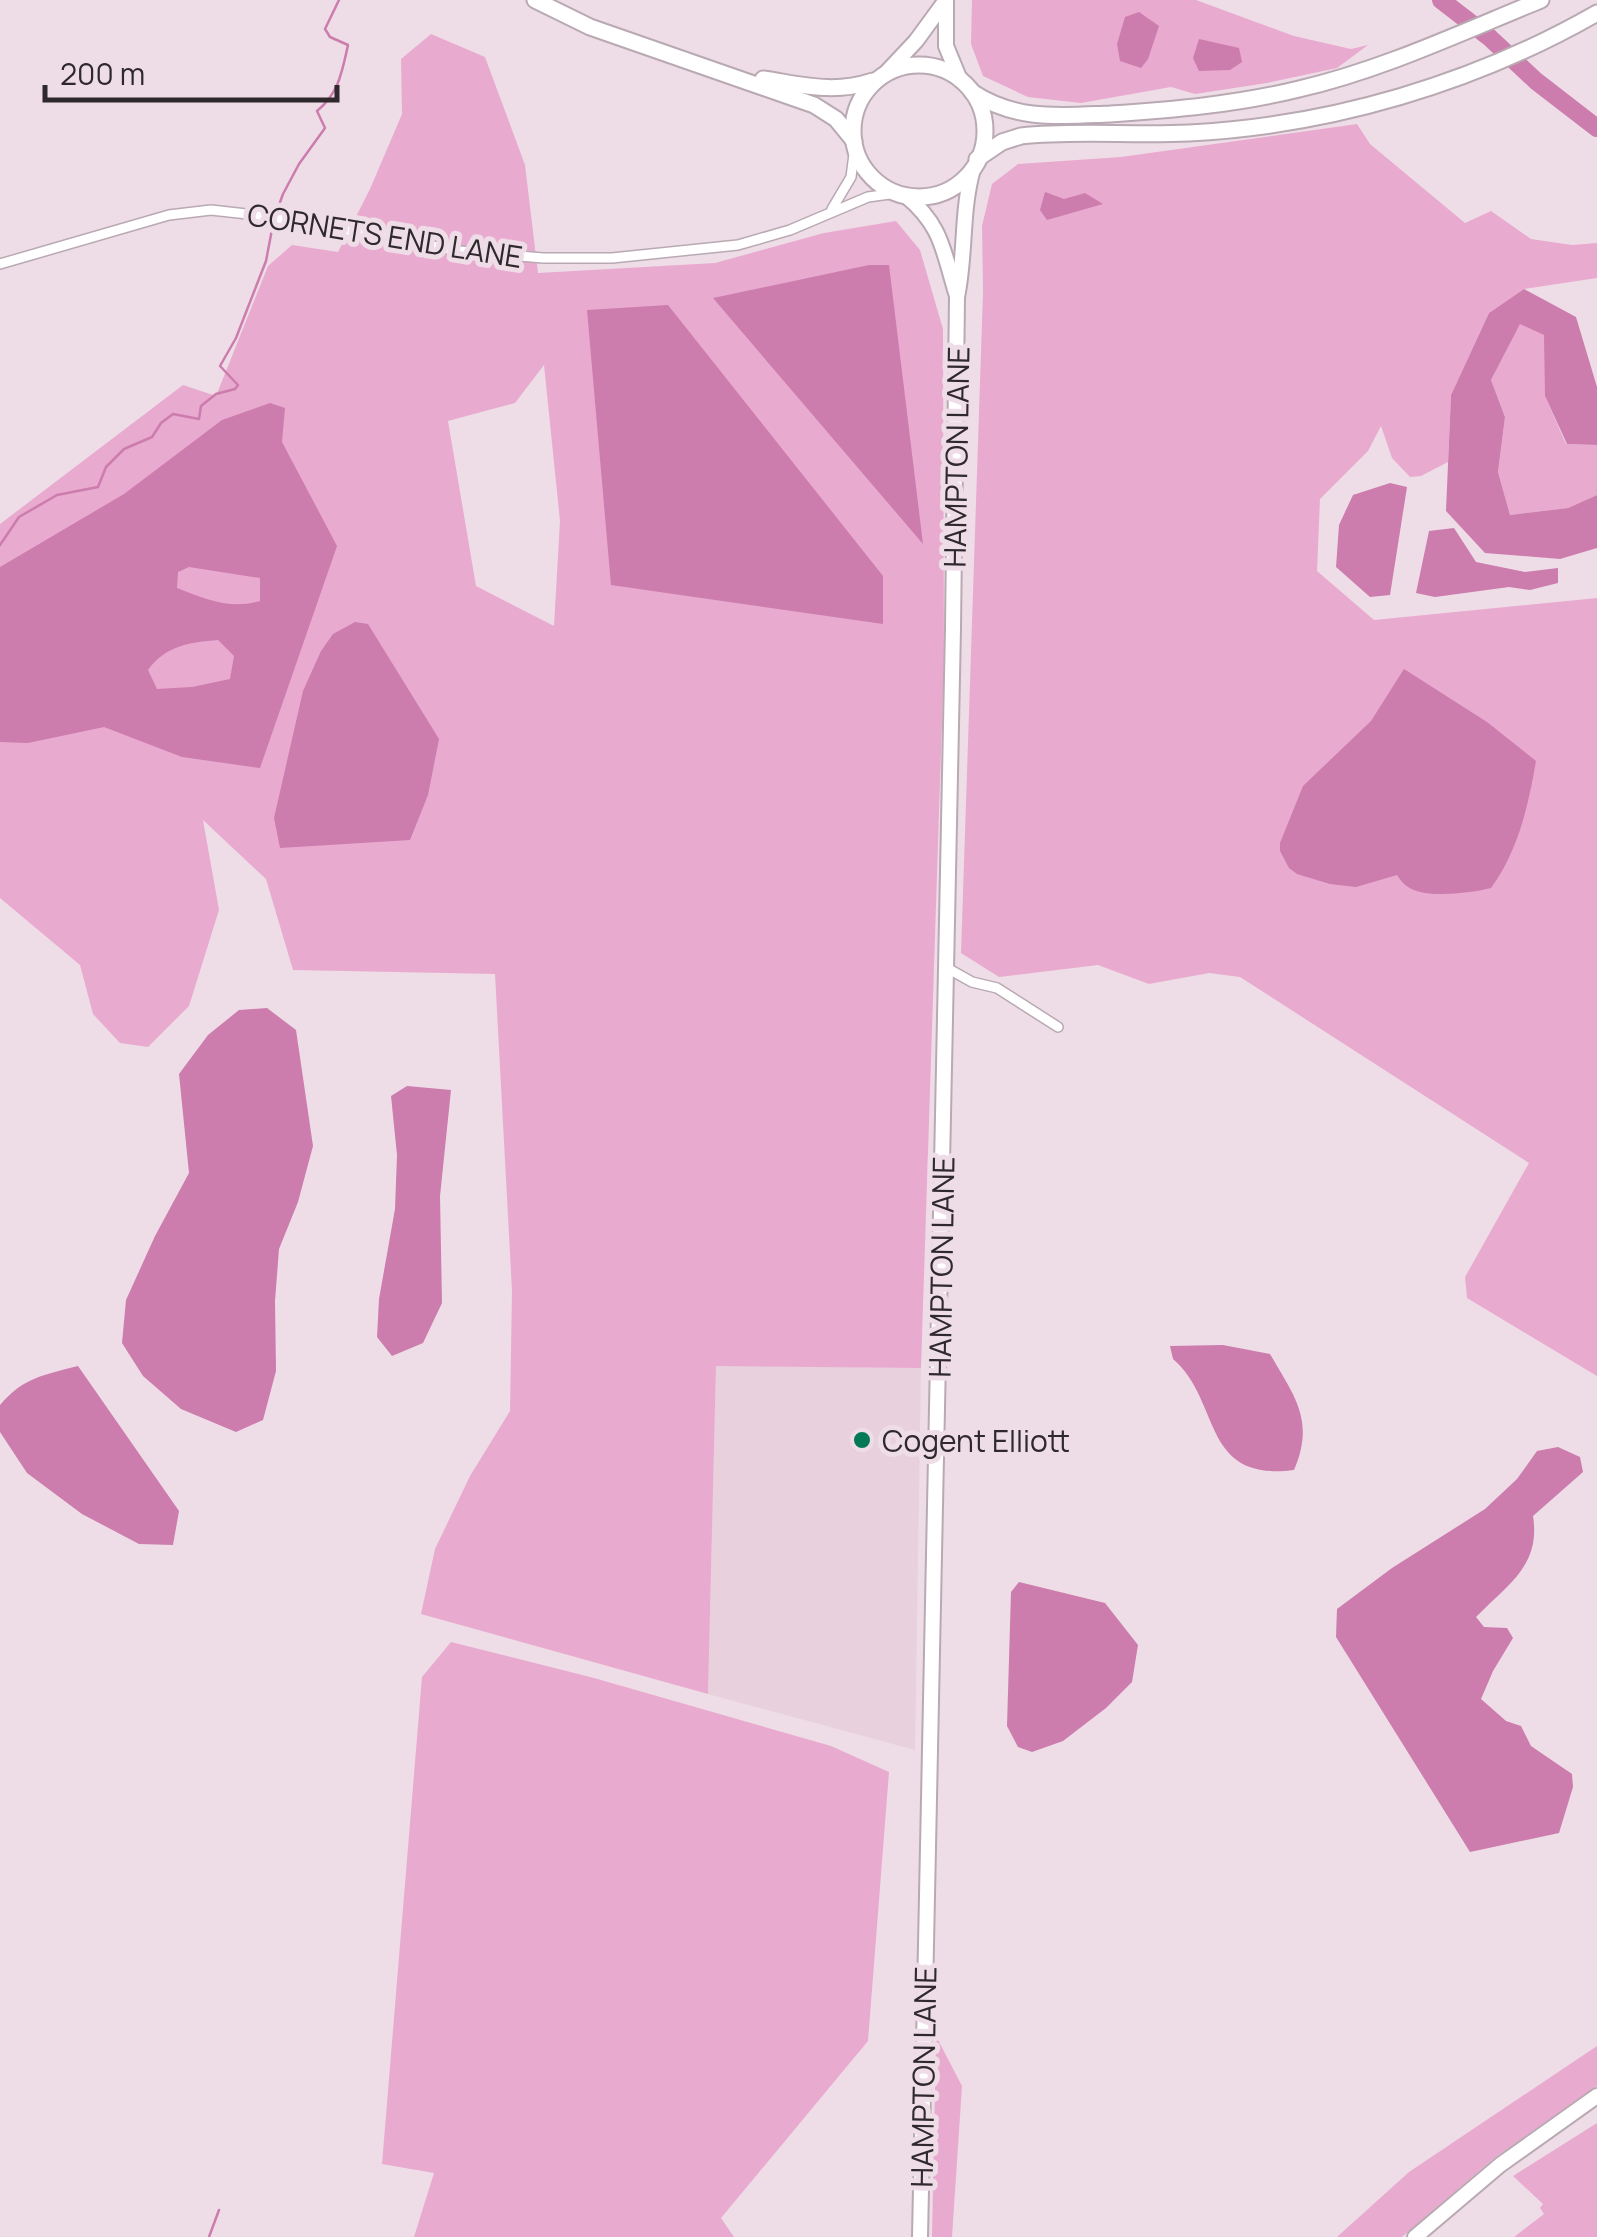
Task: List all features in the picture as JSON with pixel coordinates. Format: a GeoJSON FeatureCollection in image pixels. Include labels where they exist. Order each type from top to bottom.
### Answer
{"type":"FeatureCollection","features":[{"type":"Feature","properties":{"kind":"highway"},"geometry":{"type":"LineString","coordinates":[[535,0],[590,27],[814,105],[836,119],[855,144],[866,170],[901,194],[927,196],[950,190],[1002,142],[1021,136],[1192,133],[1360,108],[1472,72],[1597,14]]}},
{"type":"Feature","properties":{"kind":"highway"},"geometry":{"type":"LineString","coordinates":[[712,70],[828,90],[852,88],[922,65],[1010,111],[1043,117],[1213,104],[1299,90],[1441,41],[1541,0]]}},
{"type":"Feature","properties":{"kind":"highway"},"geometry":{"type":"LineString","coordinates":[[855,144],[858,107],[881,77]]}},
{"type":"Feature","properties":{"kind":"highway"},"geometry":{"type":"LineString","coordinates":[[966,86],[984,121],[984,139],[975,164]]}},
{"type":"Feature","properties":{"kind":"main road"},"geometry":{"type":"LineString","coordinates":[[881,77],[916,41],[946,0]]}},
{"type":"Feature","properties":{"kind":"main road"},"geometry":{"type":"LineString","coordinates":[[946,0],[946,46],[966,86]]}},
{"type":"Feature","properties":{"kind":"main road","name":"HAMPTON LANE"},"geometry":{"type":"LineString","coordinates":[[920,2237],[957,297],[962,274],[964,204],[975,164]]}},
{"type":"Feature","properties":{"kind":"main road","name":"HAMPTON LANE"},"geometry":{"type":"LineString","coordinates":[[901,194],[928,216],[938,230],[957,297]]}},
{"type":"Feature","properties":{"kind":"main road"},"geometry":{"type":"LineString","coordinates":[[1415,2237],[1500,2165],[1597,2096]]}},
{"type":"Feature","properties":{"kind":"street"},"geometry":{"type":"LineString","coordinates":[[830,211],[848,186],[855,144]]}},
{"type":"Feature","properties":{"kind":"street","name":"CORNETS END LANE"},"geometry":{"type":"LineString","coordinates":[[0,264],[53,246],[200,210],[240,212],[460,251],[572,258],[652,256],[738,245],[790,230],[868,197],[901,194]]}},
{"type":"Feature","properties":{"kind":"street"},"geometry":{"type":"LineString","coordinates":[[946,968],[972,982],[997,988],[1058,1026]]}},
{"type":"Feature","properties":{"kind":"shaded area"},"geometry":{"type":"Polygon","coordinates":[[[972,0],[1196,0],[1294,36],[1351,49],[1368,45],[1337,68],[1267,83],[1195,94],[1171,87],[1081,103],[1028,97],[983,76],[971,44],[972,0]]]}},
{"type":"Feature","properties":{"kind":"shaded area"},"geometry":{"type":"Polygon","coordinates":[[[1139,12],[1159,26],[1141,68],[1120,61],[1117,44],[1125,17],[1139,12]]]}},
{"type":"Feature","properties":{"kind":"shaded area"},"geometry":{"type":"Polygon","coordinates":[[[431,34],[485,57],[525,165],[538,273],[715,263],[824,233],[896,221],[920,250],[943,329],[944,659],[921,1368],[716,1366],[708,1694],[421,1614],[435,1549],[470,1476],[510,1411],[512,1291],[495,974],[293,970],[266,879],[203,820],[219,910],[189,1006],[148,1047],[120,1043],[93,1014],[80,965],[0,898],[0,524],[183,385],[216,396],[268,266],[292,245],[338,252],[402,114],[401,59],[431,34]],[[544,365],[515,403],[448,421],[476,586],[554,626],[560,521],[544,365]]]}},
{"type":"Feature","properties":{"kind":"shaded area"},"geometry":{"type":"Polygon","coordinates":[[[1199,39],[1239,48],[1242,62],[1230,70],[1199,71],[1193,58],[1199,39]]]}},
{"type":"Feature","properties":{"kind":"shaded area"},"geometry":{"type":"Polygon","coordinates":[[[1357,124],[1370,144],[1465,223],[1491,211],[1531,239],[1572,245],[1597,243],[1597,278],[1524,289],[1489,313],[1451,395],[1448,462],[1421,476],[1410,477],[1392,458],[1381,426],[1368,451],[1320,499],[1317,571],[1374,620],[1597,598],[1597,1376],[1467,1298],[1465,1277],[1529,1163],[1240,977],[1209,973],[1149,984],[1098,965],[999,977],[961,953],[982,226],[992,184],[1018,164],[1121,157],[1357,124]]]}},
{"type":"Feature","properties":{"kind":"shaded area"},"geometry":{"type":"Polygon","coordinates":[[[1045,192],[1064,199],[1085,193],[1103,204],[1047,220],[1040,210],[1045,192]]]}},
{"type":"Feature","properties":{"kind":"shaded area"},"geometry":{"type":"Polygon","coordinates":[[[869,265],[889,265],[923,544],[713,298],[869,265]]]}},
{"type":"Feature","properties":{"kind":"shaded area"},"geometry":{"type":"Polygon","coordinates":[[[1524,289],[1576,317],[1597,387],[1597,445],[1567,444],[1545,396],[1544,335],[1520,324],[1491,380],[1505,417],[1498,472],[1510,515],[1568,508],[1597,495],[1597,548],[1560,559],[1485,553],[1446,511],[1451,395],[1489,313],[1524,289]]]}},
{"type":"Feature","properties":{"kind":"shaded area"},"geometry":{"type":"Polygon","coordinates":[[[668,305],[883,576],[883,624],[611,585],[587,310],[668,305]]]}},
{"type":"Feature","properties":{"kind":"shaded area"},"geometry":{"type":"Polygon","coordinates":[[[1520,323],[1545,335],[1545,396],[1566,444],[1597,445],[1597,495],[1568,508],[1510,515],[1498,472],[1505,417],[1491,380],[1520,323]]]}},
{"type":"Feature","properties":{"kind":"shaded area"},"geometry":{"type":"Polygon","coordinates":[[[270,403],[285,408],[282,442],[337,546],[260,768],[182,757],[104,727],[28,743],[0,742],[0,567],[124,494],[222,420],[270,403]],[[189,567],[178,572],[177,588],[228,604],[260,601],[260,578],[189,567]],[[218,640],[188,644],[162,655],[148,670],[157,689],[230,679],[234,656],[218,640]]]}},
{"type":"Feature","properties":{"kind":"shaded area"},"geometry":{"type":"Polygon","coordinates":[[[1390,483],[1407,487],[1390,595],[1370,597],[1336,567],[1339,525],[1353,495],[1390,483]]]}},
{"type":"Feature","properties":{"kind":"shaded area"},"geometry":{"type":"Polygon","coordinates":[[[1454,528],[1476,562],[1525,572],[1558,568],[1558,583],[1530,590],[1509,587],[1435,597],[1416,593],[1429,531],[1454,528]]]}},
{"type":"Feature","properties":{"kind":"shaded area"},"geometry":{"type":"Polygon","coordinates":[[[355,622],[368,624],[439,739],[428,795],[410,840],[280,848],[274,818],[303,691],[333,634],[355,622]]]}},
{"type":"Feature","properties":{"kind":"shaded area"},"geometry":{"type":"Polygon","coordinates":[[[1404,669],[1487,722],[1536,761],[1521,828],[1491,888],[1425,893],[1408,887],[1397,875],[1356,887],[1330,884],[1297,874],[1280,851],[1303,786],[1371,721],[1404,669]]]}},
{"type":"Feature","properties":{"kind":"shaded area"},"geometry":{"type":"Polygon","coordinates":[[[267,1008],[296,1030],[313,1146],[298,1202],[279,1249],[276,1371],[263,1420],[236,1432],[181,1409],[143,1376],[122,1343],[126,1300],[189,1173],[179,1074],[208,1035],[239,1010],[267,1008]]]}},
{"type":"Feature","properties":{"kind":"shaded area"},"geometry":{"type":"Polygon","coordinates":[[[407,1086],[451,1090],[440,1196],[442,1303],[423,1343],[392,1356],[377,1337],[379,1299],[395,1209],[397,1155],[391,1096],[407,1086]]]}},
{"type":"Feature","properties":{"kind":"shaded area"},"geometry":{"type":"Polygon","coordinates":[[[1223,1345],[1270,1354],[1287,1383],[1302,1423],[1303,1437],[1294,1470],[1264,1470],[1242,1464],[1227,1451],[1188,1376],[1173,1359],[1170,1346],[1223,1345]]]}},
{"type":"Feature","properties":{"kind":"shaded area"},"geometry":{"type":"Polygon","coordinates":[[[716,1365],[921,1368],[915,1750],[708,1694],[716,1365]]]}},
{"type":"Feature","properties":{"kind":"shaded area"},"geometry":{"type":"Polygon","coordinates":[[[78,1366],[179,1511],[173,1545],[139,1544],[82,1514],[27,1473],[0,1432],[0,1405],[18,1388],[35,1378],[78,1366]]]}},
{"type":"Feature","properties":{"kind":"shaded area"},"geometry":{"type":"Polygon","coordinates":[[[1558,1447],[1580,1457],[1583,1472],[1533,1516],[1532,1548],[1527,1561],[1476,1617],[1484,1627],[1507,1628],[1513,1638],[1481,1699],[1506,1721],[1521,1726],[1531,1746],[1572,1774],[1573,1787],[1559,1833],[1470,1852],[1336,1637],[1337,1609],[1392,1568],[1485,1509],[1517,1479],[1537,1451],[1558,1447]]]}},
{"type":"Feature","properties":{"kind":"shaded area"},"geometry":{"type":"Polygon","coordinates":[[[1019,1582],[1105,1603],[1138,1645],[1132,1682],[1063,1741],[1032,1752],[1018,1747],[1007,1726],[1011,1592],[1019,1582]]]}},
{"type":"Feature","properties":{"kind":"shaded area"},"geometry":{"type":"Polygon","coordinates":[[[451,1642],[594,1678],[831,1746],[889,1772],[868,2041],[721,2218],[734,2237],[414,2237],[434,2173],[382,2164],[422,1677],[451,1642]]]}},
{"type":"Feature","properties":{"kind":"shaded area"},"geometry":{"type":"Polygon","coordinates":[[[936,2036],[962,2086],[952,2237],[932,2237],[936,2036]]]}},
{"type":"Feature","properties":{"kind":"shaded area"},"geometry":{"type":"Polygon","coordinates":[[[1597,2046],[1597,2086],[1493,2159],[1402,2237],[1337,2237],[1409,2172],[1597,2046]]]}},
{"type":"Feature","properties":{"kind":"shaded area"},"geometry":{"type":"Polygon","coordinates":[[[1597,2123],[1597,2237],[1514,2237],[1544,2214],[1540,2208],[1543,2204],[1513,2176],[1597,2123]]]}},
{"type":"Feature","properties":{"kind":"waterway"},"geometry":{"type":"LineString","coordinates":[[0,545],[19,517],[57,495],[98,487],[106,467],[124,449],[152,437],[173,414],[199,419],[201,406],[216,394],[238,385],[220,366],[236,338],[266,261],[283,194],[325,128],[317,111],[335,89],[348,45],[330,37],[325,29],[339,0]]}},
{"type":"Feature","properties":{"kind":"waterway"},"geometry":{"type":"LineString","coordinates":[[1441,0],[1597,128]]}},
{"type":"Feature","properties":{"kind":"waterway"},"geometry":{"type":"LineString","coordinates":[[209,2237],[219,2210]]}},
{"type":"Feature","properties":{"kind":"place","name":"Cogent Elliott"},"geometry":{"type":"Point","coordinates":[862,1440]}}]}
